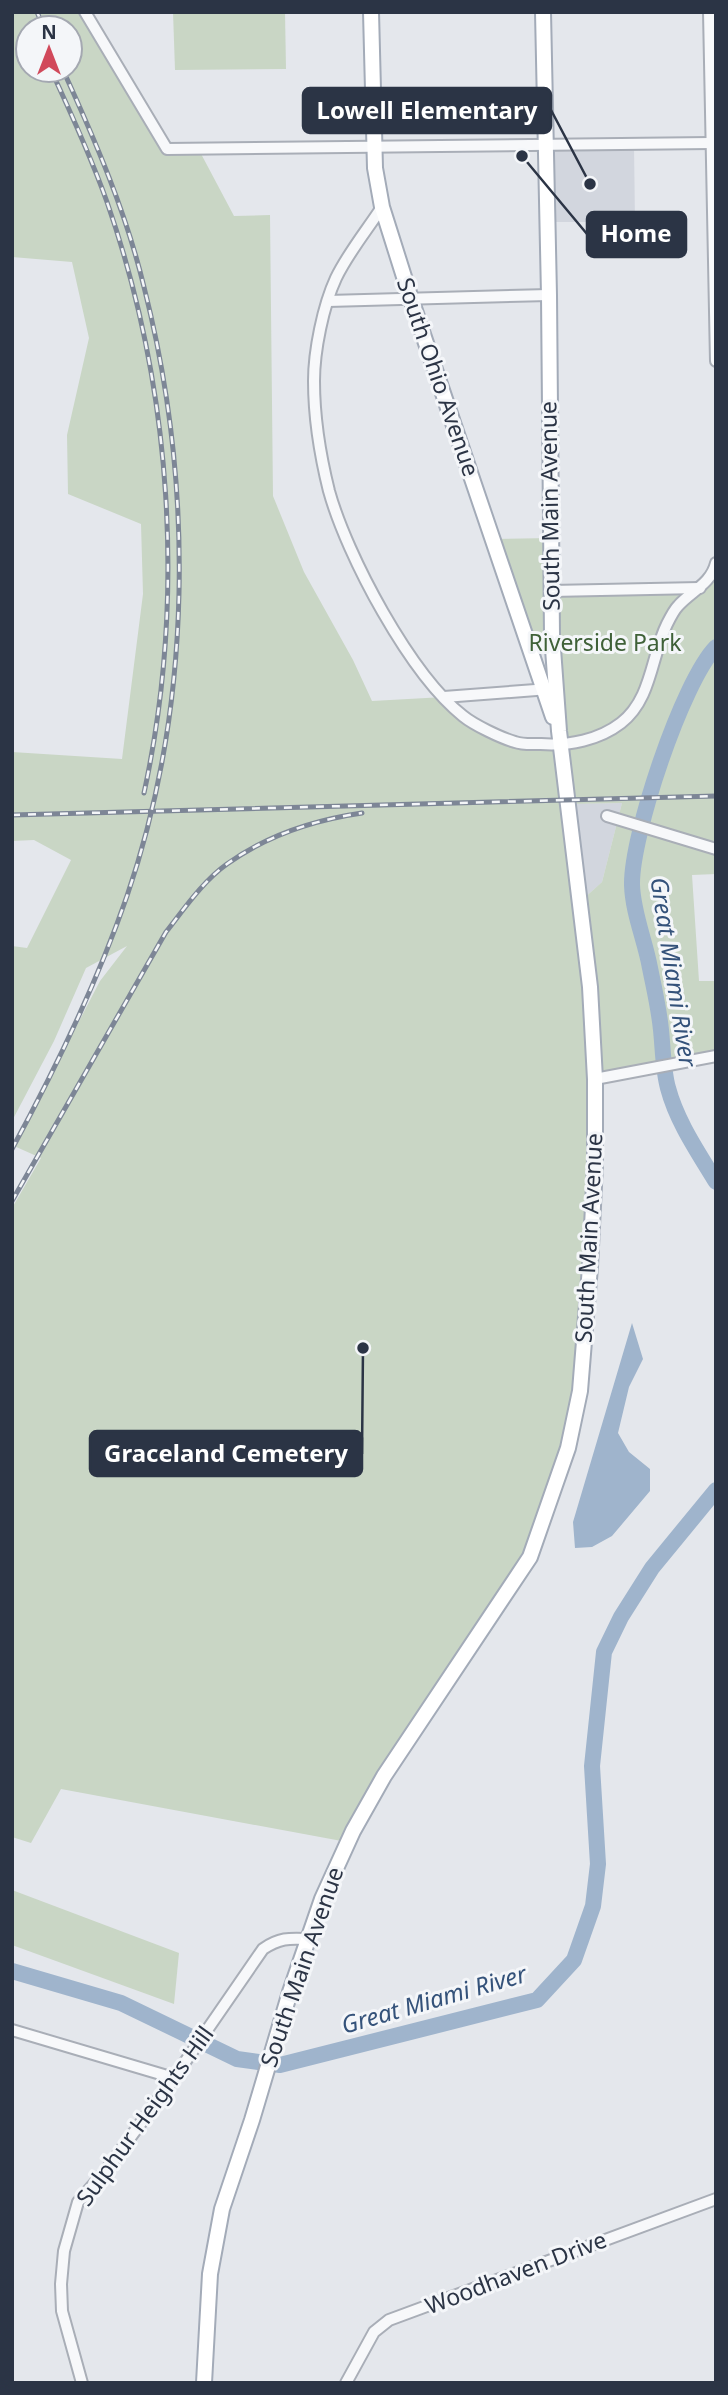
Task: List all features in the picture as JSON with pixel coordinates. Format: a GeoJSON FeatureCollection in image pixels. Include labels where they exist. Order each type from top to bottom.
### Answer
{"type":"FeatureCollection","features":[{"type":"Feature","properties":{"kind":"main road","name":"South Ohio Avenue"},"geometry":{"type":"LineString","coordinates":[[371,12],[373,146],[382,207],[411,299],[549,689]]}},
{"type":"Feature","properties":{"kind":"main road","name":"South Main Avenue"},"geometry":{"type":"LineString","coordinates":[[204,2383],[210,2274],[222,2210],[322,1899],[353,1830],[384,1776],[530,1557],[568,1448],[580,1391],[590,1278],[596,1079],[590,987],[560,738],[549,689],[549,295],[544,12]]}},
{"type":"Feature","properties":{"kind":"street"},"geometry":{"type":"LineString","coordinates":[[85,12],[167,149],[711,143]]}},
{"type":"Feature","properties":{"kind":"street"},"geometry":{"type":"LineString","coordinates":[[709,12],[716,361]]}},
{"type":"Feature","properties":{"kind":"street"},"geometry":{"type":"LineString","coordinates":[[382,207],[337,277],[328,301],[316,354],[314,380],[318,436],[330,493],[352,554],[404,647],[444,697],[464,717],[517,743],[600,736],[622,722],[635,709],[647,686],[667,623],[678,605],[714,572],[716,563]]}},
{"type":"Feature","properties":{"kind":"street"},"geometry":{"type":"LineString","coordinates":[[328,301],[549,295]]}},
{"type":"Feature","properties":{"kind":"street"},"geometry":{"type":"LineString","coordinates":[[551,591],[700,587]]}},
{"type":"Feature","properties":{"kind":"street"},"geometry":{"type":"LineString","coordinates":[[444,697],[549,689]]}},
{"type":"Feature","properties":{"kind":"street"},"geometry":{"type":"LineString","coordinates":[[607,816],[716,849]]}},
{"type":"Feature","properties":{"kind":"street"},"geometry":{"type":"LineString","coordinates":[[596,1079],[716,1056]]}},
{"type":"Feature","properties":{"kind":"street","name":"Sulphur Heights Hill"},"geometry":{"type":"LineString","coordinates":[[82,2383],[62,2311],[62,2270],[66,2240],[78,2202],[107,2169],[174,2078],[263,1949],[276,1940],[288,1937],[307,1939]]}},
{"type":"Feature","properties":{"kind":"street"},"geometry":{"type":"LineString","coordinates":[[12,2030],[174,2078]]}},
{"type":"Feature","properties":{"kind":"street","name":"Woodhaven Drive"},"geometry":{"type":"LineString","coordinates":[[346,2383],[374,2332],[389,2319],[716,2199]]}},
{"type":"Feature","properties":{"kind":"shaded area"},"geometry":{"type":"Polygon","coordinates":[[[546,144],[634,145],[635,222],[547,222],[546,144]]]}},
{"type":"Feature","properties":{"kind":"shaded area"},"geometry":{"type":"Polygon","coordinates":[[[622,803],[602,882],[580,902],[568,804],[622,803]]]}},
{"type":"Feature","properties":{"kind":"green space","name":"Riverside Park"},"geometry":{"type":"Polygon","coordinates":[[[12,12],[85,12],[167,149],[199,150],[234,216],[270,215],[273,496],[304,572],[353,660],[372,701],[444,697],[464,717],[517,743],[560,745],[551,636],[545,641],[532,634],[522,602],[508,586],[492,539],[551,538],[551,591],[700,588],[716,571],[716,874],[692,875],[699,981],[716,981],[716,1056],[595,1079],[580,1391],[530,1557],[347,1842],[61,1789],[31,1843],[12,1837],[12,1208],[41,1158],[14,1146],[100,981],[127,946],[86,968],[54,1041],[12,1121],[12,946],[27,948],[71,860],[34,840],[12,841],[12,752],[122,759],[143,594],[141,524],[68,494],[67,435],[89,338],[72,262],[12,257],[12,12]],[[622,803],[568,804],[581,901],[602,882],[622,803]]]}},
{"type":"Feature","properties":{"kind":"green space"},"geometry":{"type":"Polygon","coordinates":[[[173,12],[285,12],[286,69],[175,70],[173,12]]]}},
{"type":"Feature","properties":{"kind":"green space"},"geometry":{"type":"Polygon","coordinates":[[[12,1890],[179,1953],[174,2004],[12,1945],[12,1890]]]}},
{"type":"Feature","properties":{"kind":"water"},"geometry":{"type":"Polygon","coordinates":[[[632,1323],[643,1359],[629,1387],[618,1433],[629,1452],[650,1469],[650,1491],[612,1536],[592,1547],[575,1548],[573,1522],[632,1323]]]}},
{"type":"Feature","properties":{"kind":"waterway","name":"Great Miami River"},"geometry":{"type":"LineString","coordinates":[[716,647],[688,692],[661,761],[640,832],[632,885],[658,1006],[668,1088],[682,1125],[716,1182]]}},
{"type":"Feature","properties":{"kind":"waterway","name":"Great Miami River"},"geometry":{"type":"LineString","coordinates":[[12,1971],[121,2003],[237,2059],[280,2065],[537,2000],[574,1960],[593,1906],[598,1864],[592,1766],[604,1652],[621,1617],[652,1568],[716,1490]]}},
{"type":"Feature","properties":{"kind":"railway"},"geometry":{"type":"LineString","coordinates":[[57,84],[101,185],[129,273],[146,346],[158,420],[166,495],[168,570],[165,645],[157,720],[144,793]]}},
{"type":"Feature","properties":{"kind":"railway"},"geometry":{"type":"LineString","coordinates":[[12,1149],[75,1025],[127,896],[149,822],[165,747],[175,670],[179,593],[178,515],[172,438],[160,362],[144,287],[128,231],[109,177],[69,84]]}},
{"type":"Feature","properties":{"kind":"railway"},"geometry":{"type":"LineString","coordinates":[[12,815],[716,796]]}},
{"type":"Feature","properties":{"kind":"railway"},"geometry":{"type":"LineString","coordinates":[[12,1201],[166,932],[202,887],[227,864],[274,837],[326,820],[362,813]]}},
{"type":"Feature","properties":{"kind":"place","name":"Home"},"geometry":{"type":"Point","coordinates":[522,156]}},
{"type":"Feature","properties":{"kind":"place","name":"Lowell Elementary"},"geometry":{"type":"Point","coordinates":[590,184]}},
{"type":"Feature","properties":{"kind":"place","name":"Graceland Cemetery"},"geometry":{"type":"Point","coordinates":[363,1348]}}]}
